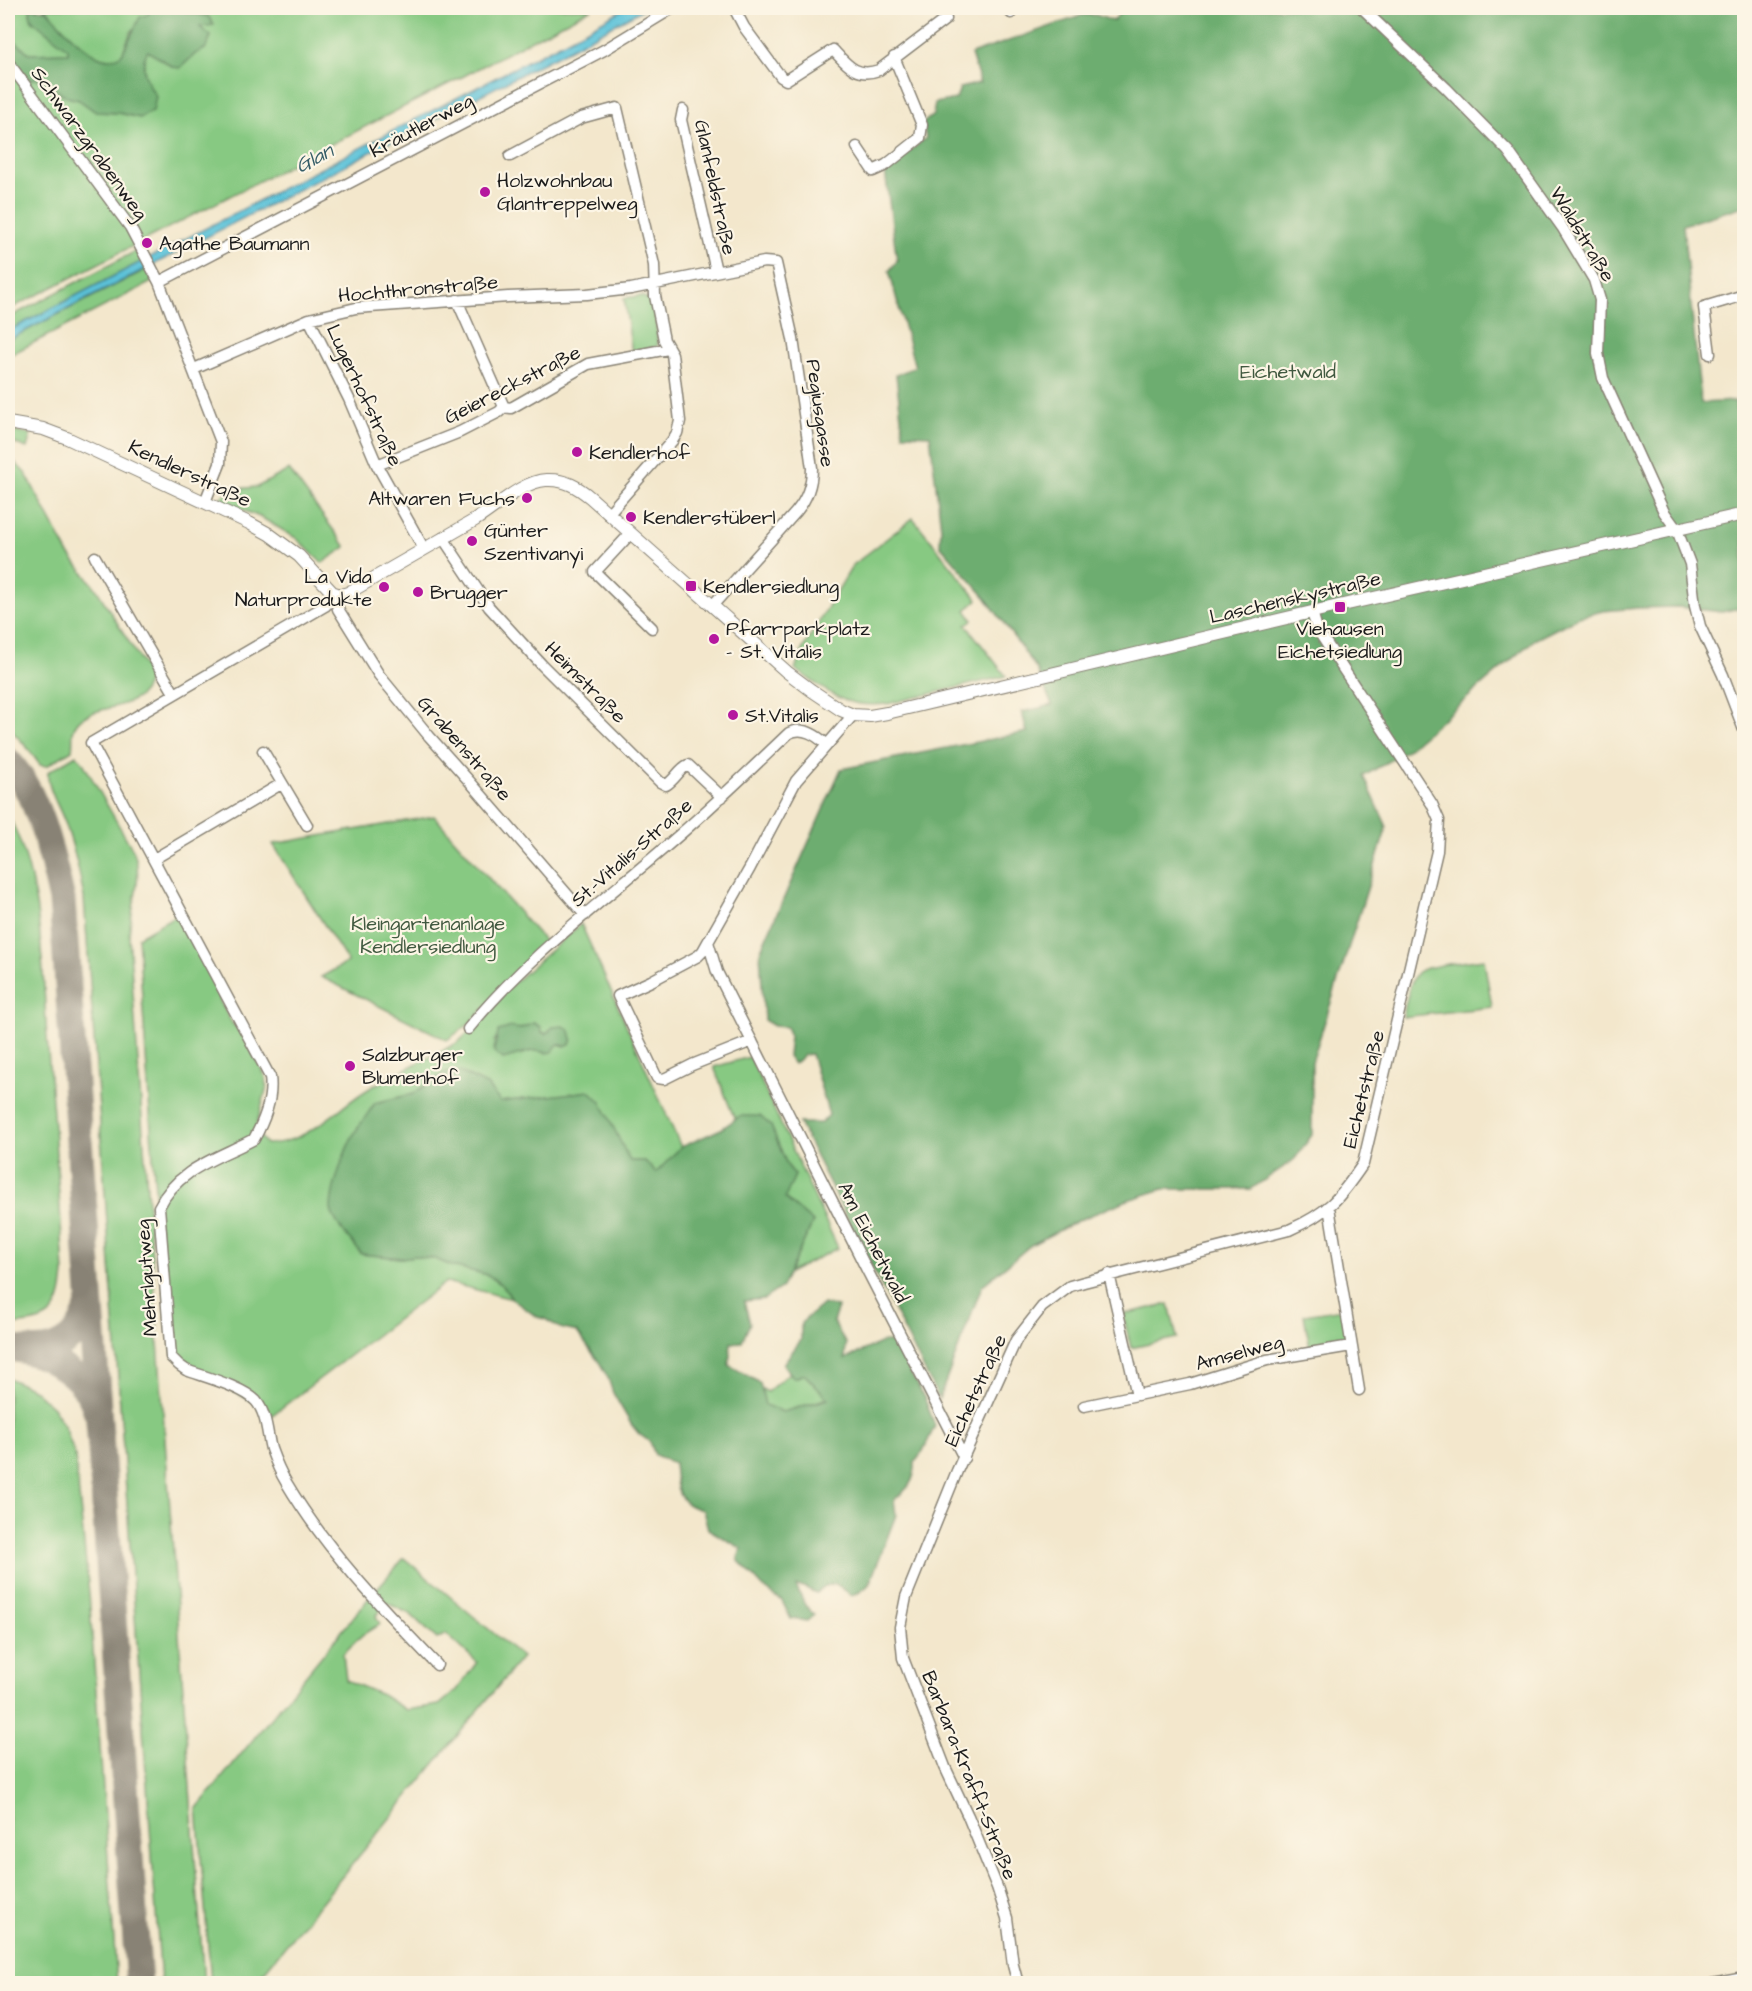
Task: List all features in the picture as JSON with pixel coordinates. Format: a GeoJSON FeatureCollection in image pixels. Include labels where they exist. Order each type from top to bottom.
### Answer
{"type":"FeatureCollection","features":[{"type":"Feature","properties":{"kind":"street","name":"Kräutlerweg"},"geometry":{"type":"LineString","coordinates":[[157,280],[604,50],[674,8]]}},
{"type":"Feature","properties":{"kind":"street"},"geometry":{"type":"LineString","coordinates":[[734,8],[744,27],[786,80],[833,50],[859,72],[867,74],[879,70],[946,19],[943,8]]}},
{"type":"Feature","properties":{"kind":"street","name":"Waldstraße"},"geometry":{"type":"LineString","coordinates":[[1362,8],[1508,151],[1562,228],[1594,280],[1600,300],[1598,353],[1603,378],[1664,512],[1677,530],[1690,564],[1700,626],[1723,675],[1744,730]]}},
{"type":"Feature","properties":{"kind":"street"},"geometry":{"type":"LineString","coordinates":[[857,147],[873,171],[886,165],[920,138],[922,125],[894,57]]}},
{"type":"Feature","properties":{"kind":"street","name":"Schwarzgrabenweg"},"geometry":{"type":"LineString","coordinates":[[8,62],[130,226],[157,280]]}},
{"type":"Feature","properties":{"kind":"street"},"geometry":{"type":"LineString","coordinates":[[510,156],[581,118],[617,108],[654,265],[655,296],[664,340],[672,354],[680,426],[672,441],[655,462],[608,514]]}},
{"type":"Feature","properties":{"kind":"street","name":"Glanfeldstraße"},"geometry":{"type":"LineString","coordinates":[[683,110],[681,120],[716,272]]}},
{"type":"Feature","properties":{"kind":"street","name":"Glanfeldstraße"},"geometry":{"type":"LineString","coordinates":[[656,284],[764,262],[776,263]]}},
{"type":"Feature","properties":{"kind":"street","name":"Pegiusgasse"},"geometry":{"type":"LineString","coordinates":[[712,606],[803,503],[811,484],[812,468],[793,339],[776,263]]}},
{"type":"Feature","properties":{"kind":"street"},"geometry":{"type":"LineString","coordinates":[[157,280],[221,442],[220,464],[205,501]]}},
{"type":"Feature","properties":{"kind":"street","name":"Hochthronstraße"},"geometry":{"type":"LineString","coordinates":[[194,369],[309,319],[356,308],[457,300],[587,294],[656,284]]}},
{"type":"Feature","properties":{"kind":"street"},"geometry":{"type":"LineString","coordinates":[[1710,354],[1704,307],[1744,295]]}},
{"type":"Feature","properties":{"kind":"street"},"geometry":{"type":"LineString","coordinates":[[457,300],[504,407]]}},
{"type":"Feature","properties":{"kind":"street","name":"Lugerhofstraße"},"geometry":{"type":"LineString","coordinates":[[309,319],[349,399],[377,465],[424,549]]}},
{"type":"Feature","properties":{"kind":"street","name":"Geiereckstraße"},"geometry":{"type":"LineString","coordinates":[[377,465],[460,432],[499,412],[504,407],[511,408],[588,364],[668,349]]}},
{"type":"Feature","properties":{"kind":"street","name":"Kendlerstraße"},"geometry":{"type":"LineString","coordinates":[[8,423],[43,429],[68,438],[249,523],[286,545],[336,594]]}},
{"type":"Feature","properties":{"kind":"street"},"geometry":{"type":"LineString","coordinates":[[95,557],[174,693],[325,606],[336,594],[348,593],[532,483],[559,480],[572,484],[792,676],[826,700],[853,715],[796,780],[704,951],[651,981],[618,996],[657,1078],[664,1079],[752,1041]]}},
{"type":"Feature","properties":{"kind":"street","name":"Laschenskystraße"},"geometry":{"type":"LineString","coordinates":[[853,715],[870,716],[887,713],[1312,612],[1744,514]]}},
{"type":"Feature","properties":{"kind":"street"},"geometry":{"type":"LineString","coordinates":[[630,534],[595,572],[652,628]]}},
{"type":"Feature","properties":{"kind":"street","name":"Heimstraße"},"geometry":{"type":"LineString","coordinates":[[443,538],[489,607],[542,665],[660,782],[669,784],[688,765],[722,797]]}},
{"type":"Feature","properties":{"kind":"street","name":"Grabenstraße"},"geometry":{"type":"LineString","coordinates":[[336,594],[338,609],[379,675],[585,915]]}},
{"type":"Feature","properties":{"kind":"street","name":"Eichetstraße"},"geometry":{"type":"LineString","coordinates":[[912,1581],[1016,1340],[1042,1307],[1070,1286],[1289,1230],[1314,1219],[1329,1208],[1363,1164],[1437,851],[1439,820],[1432,804],[1317,629],[1312,612]]}},
{"type":"Feature","properties":{"kind":"street","name":"Mehrlgutweg"},"geometry":{"type":"LineString","coordinates":[[174,693],[91,743],[267,1069],[271,1085],[267,1107],[254,1139],[195,1167],[168,1192],[159,1207],[171,1357],[186,1370],[243,1392],[258,1403],[275,1460],[327,1544],[394,1621],[437,1665]]}},
{"type":"Feature","properties":{"kind":"street","name":"St.-Vitalis-Straße"},"geometry":{"type":"LineString","coordinates":[[468,1029],[495,996],[722,797],[793,731],[806,731],[826,744]]}},
{"type":"Feature","properties":{"kind":"street"},"geometry":{"type":"LineString","coordinates":[[263,751],[307,825]]}},
{"type":"Feature","properties":{"kind":"street"},"geometry":{"type":"LineString","coordinates":[[154,859],[281,784]]}},
{"type":"Feature","properties":{"kind":"street","name":"Am Eichetwald"},"geometry":{"type":"LineString","coordinates":[[708,942],[717,972],[964,1458]]}},
{"type":"Feature","properties":{"kind":"street"},"geometry":{"type":"LineString","coordinates":[[1329,1208],[1359,1390]]}},
{"type":"Feature","properties":{"kind":"street"},"geometry":{"type":"LineString","coordinates":[[1110,1274],[1137,1395]]}},
{"type":"Feature","properties":{"kind":"street","name":"Amselweg"},"geometry":{"type":"LineString","coordinates":[[1084,1406],[1190,1384],[1267,1360],[1351,1346]]}},
{"type":"Feature","properties":{"kind":"street","name":"Barbara-Krafft-Straße"},"geometry":{"type":"LineString","coordinates":[[912,1581],[901,1617],[900,1635],[903,1658],[926,1720],[997,1887],[1007,1918],[1013,1965],[1018,1983]]}},
{"type":"Feature","properties":{"kind":"street"},"geometry":{"type":"LineString","coordinates":[[1712,1983],[1744,1978]]}},
{"type":"Feature","properties":{"kind":"green space"},"geometry":{"type":"Polygon","coordinates":[[[8,8],[31,8],[32,20],[69,49],[68,53],[30,54],[8,38],[8,8]]]}},
{"type":"Feature","properties":{"kind":"green space"},"geometry":{"type":"Polygon","coordinates":[[[31,8],[47,10],[84,47],[109,59],[122,54],[140,17],[149,14],[150,8],[180,8],[185,12],[208,16],[214,25],[200,27],[211,36],[205,49],[195,54],[180,68],[173,67],[148,51],[144,68],[147,80],[156,96],[153,111],[140,118],[119,113],[96,112],[79,100],[67,97],[40,79],[30,79],[21,71],[8,51],[8,38],[30,54],[68,53],[68,49],[32,20],[31,8]]]}},
{"type":"Feature","properties":{"kind":"green space"},"geometry":{"type":"Polygon","coordinates":[[[43,8],[150,8],[149,14],[131,32],[122,54],[109,59],[83,47],[43,8]]]}},
{"type":"Feature","properties":{"kind":"green space"},"geometry":{"type":"Polygon","coordinates":[[[180,8],[592,8],[8,310],[8,51],[35,78],[67,97],[79,100],[96,112],[119,113],[140,118],[156,96],[146,82],[143,57],[148,50],[180,68],[195,54],[205,49],[211,36],[199,27],[208,16],[185,12],[180,8]]]}},
{"type":"Feature","properties":{"kind":"green space","name":"Eichetwald"},"geometry":{"type":"Polygon","coordinates":[[[1124,8],[1355,8],[1365,15],[1381,8],[1744,8],[1744,206],[1683,225],[1701,403],[1735,401],[1744,448],[1744,607],[1722,612],[1679,607],[1638,608],[1603,611],[1579,617],[1534,640],[1407,750],[1364,776],[1387,827],[1312,1062],[1312,1135],[1294,1160],[1251,1189],[1163,1189],[1079,1220],[1031,1245],[982,1286],[939,1399],[799,1123],[821,1123],[829,1115],[811,1054],[804,1055],[794,1064],[788,1056],[790,1036],[786,1027],[774,1026],[764,1020],[760,952],[841,769],[1027,732],[1022,712],[1052,705],[1036,668],[985,597],[940,545],[941,528],[930,435],[903,434],[896,375],[915,367],[889,271],[897,261],[885,171],[926,138],[923,123],[933,115],[935,103],[956,99],[960,88],[980,83],[971,54],[1083,15],[1096,15],[1113,21],[1124,8]]]}},
{"type":"Feature","properties":{"kind":"green space"},"geometry":{"type":"Polygon","coordinates":[[[136,251],[143,261],[8,331],[8,318],[136,251]]]}},
{"type":"Feature","properties":{"kind":"green space"},"geometry":{"type":"Polygon","coordinates":[[[147,269],[153,278],[152,282],[8,356],[8,340],[147,269]]]}},
{"type":"Feature","properties":{"kind":"green space"},"geometry":{"type":"Polygon","coordinates":[[[641,296],[647,298],[651,303],[658,346],[632,353],[624,298],[641,296]]]}},
{"type":"Feature","properties":{"kind":"green space"},"geometry":{"type":"Polygon","coordinates":[[[8,431],[31,434],[27,448],[8,441],[8,431]]]}},
{"type":"Feature","properties":{"kind":"green space"},"geometry":{"type":"Polygon","coordinates":[[[8,455],[26,474],[68,553],[95,587],[149,674],[147,687],[140,696],[119,706],[95,712],[77,723],[73,733],[72,750],[47,766],[40,765],[8,727],[8,455]]]}},
{"type":"Feature","properties":{"kind":"green space"},"geometry":{"type":"Polygon","coordinates":[[[289,470],[346,547],[322,563],[296,538],[262,518],[218,500],[232,489],[257,487],[289,470]]]}},
{"type":"Feature","properties":{"kind":"green space"},"geometry":{"type":"Polygon","coordinates":[[[913,518],[978,600],[966,610],[973,620],[966,625],[1006,676],[887,704],[859,704],[837,697],[795,669],[803,648],[853,565],[913,518]]]}},
{"type":"Feature","properties":{"kind":"green space"},"geometry":{"type":"Polygon","coordinates":[[[76,755],[82,761],[134,852],[137,863],[137,884],[129,937],[204,1983],[161,1983],[84,898],[72,843],[48,778],[48,772],[76,755]]]}},
{"type":"Feature","properties":{"kind":"green space"},"geometry":{"type":"Polygon","coordinates":[[[8,815],[20,840],[28,867],[39,923],[64,1273],[60,1299],[50,1314],[34,1322],[8,1325],[8,815]]]}},
{"type":"Feature","properties":{"kind":"green space","name":"Kleingartenanlage Kendlersiedlung"},"geometry":{"type":"Polygon","coordinates":[[[434,816],[547,944],[468,1025],[447,1040],[321,977],[348,962],[273,844],[434,816]]]}},
{"type":"Feature","properties":{"kind":"green space"},"geometry":{"type":"Polygon","coordinates":[[[178,914],[220,993],[220,1001],[232,1023],[242,1033],[266,1077],[267,1087],[255,1130],[266,1144],[296,1138],[309,1132],[370,1088],[457,1043],[494,1000],[581,924],[681,1147],[656,1173],[645,1161],[630,1161],[590,1091],[500,1102],[487,1085],[429,1082],[413,1094],[375,1103],[353,1138],[343,1161],[340,1228],[361,1254],[435,1259],[488,1275],[503,1286],[512,1299],[446,1282],[267,1419],[264,1407],[193,1371],[173,1356],[156,1204],[138,937],[178,914]],[[534,1023],[519,1029],[512,1027],[494,1041],[520,1055],[533,1051],[546,1053],[558,1044],[562,1044],[550,1031],[546,1034],[534,1023]]]}},
{"type":"Feature","properties":{"kind":"green space"},"geometry":{"type":"Polygon","coordinates":[[[1484,959],[1492,1007],[1403,1017],[1410,986],[1418,972],[1439,965],[1484,959]]]}},
{"type":"Feature","properties":{"kind":"green space"},"geometry":{"type":"Polygon","coordinates":[[[534,1023],[546,1034],[553,1027],[564,1026],[570,1031],[572,1039],[570,1044],[565,1046],[558,1044],[552,1052],[526,1052],[503,1059],[494,1052],[498,1031],[512,1027],[519,1029],[534,1023]]]}},
{"type":"Feature","properties":{"kind":"green space"},"geometry":{"type":"Polygon","coordinates":[[[750,1057],[838,1248],[789,1273],[813,1222],[784,1198],[795,1175],[787,1165],[771,1126],[740,1116],[735,1120],[714,1067],[750,1057]]]}},
{"type":"Feature","properties":{"kind":"green space"},"geometry":{"type":"Polygon","coordinates":[[[460,1072],[487,1085],[500,1102],[590,1091],[601,1102],[630,1161],[645,1161],[656,1173],[681,1147],[721,1129],[740,1116],[760,1116],[771,1126],[787,1165],[795,1175],[785,1198],[813,1222],[782,1287],[764,1299],[744,1301],[750,1323],[742,1342],[731,1343],[729,1365],[760,1383],[765,1405],[783,1412],[828,1399],[804,1374],[794,1378],[783,1364],[801,1340],[801,1323],[823,1304],[838,1307],[833,1322],[846,1343],[845,1359],[882,1342],[893,1342],[925,1399],[935,1426],[915,1462],[910,1484],[894,1500],[896,1515],[869,1585],[851,1595],[836,1584],[825,1586],[816,1593],[796,1586],[805,1605],[814,1615],[807,1621],[791,1619],[782,1601],[764,1588],[738,1560],[741,1548],[708,1529],[703,1510],[694,1508],[682,1499],[677,1487],[674,1463],[655,1455],[650,1442],[631,1424],[599,1362],[577,1332],[560,1328],[537,1317],[512,1299],[503,1286],[488,1275],[435,1259],[361,1254],[338,1224],[331,1206],[338,1173],[354,1134],[375,1103],[413,1094],[444,1073],[460,1072]]]}},
{"type":"Feature","properties":{"kind":"green space"},"geometry":{"type":"Polygon","coordinates":[[[1169,1304],[1177,1338],[1131,1348],[1123,1314],[1169,1304]]]}},
{"type":"Feature","properties":{"kind":"green space"},"geometry":{"type":"Polygon","coordinates":[[[1342,1309],[1345,1338],[1337,1344],[1310,1348],[1304,1315],[1342,1309]]]}},
{"type":"Feature","properties":{"kind":"green space"},"geometry":{"type":"Polygon","coordinates":[[[790,1372],[795,1378],[804,1374],[828,1398],[783,1412],[765,1406],[761,1388],[767,1392],[790,1372]]]}},
{"type":"Feature","properties":{"kind":"green space"},"geometry":{"type":"Polygon","coordinates":[[[8,1378],[33,1389],[53,1407],[66,1429],[75,1456],[89,1593],[117,1983],[8,1983],[8,1378]]]}},
{"type":"Feature","properties":{"kind":"green space"},"geometry":{"type":"Polygon","coordinates":[[[404,1558],[522,1657],[255,1983],[211,1983],[197,1808],[404,1558]],[[387,1603],[376,1616],[380,1624],[362,1635],[343,1654],[346,1680],[382,1695],[406,1710],[439,1705],[457,1690],[477,1662],[446,1634],[437,1639],[410,1614],[387,1603]]]}},
{"type":"Feature","properties":{"kind":"water"},"geometry":{"type":"Polygon","coordinates":[[[625,8],[645,8],[8,340],[8,331],[564,42],[625,8]]]}},
{"type":"Feature","properties":{"kind":"taxiway"},"geometry":{"type":"LineString","coordinates":[[8,761],[28,790],[43,826],[62,900],[139,1984]]}},
{"type":"Feature","properties":{"kind":"taxiway"},"geometry":{"type":"LineString","coordinates":[[26,1350],[59,1346],[75,1334],[89,1304]]}},
{"type":"Feature","properties":{"kind":"taxiway"},"geometry":{"type":"LineString","coordinates":[[8,1348],[35,1354],[61,1366],[83,1385],[96,1410]]}},
{"type":"Feature","properties":{"kind":"place","name":"Holzwohnbau Glantreppelweg"},"geometry":{"type":"Point","coordinates":[485,192]}},
{"type":"Feature","properties":{"kind":"place","name":"Agathe Baumann"},"geometry":{"type":"Point","coordinates":[147,243]}},
{"type":"Feature","properties":{"kind":"place","name":"Kendlerhof"},"geometry":{"type":"Point","coordinates":[577,452]}},
{"type":"Feature","properties":{"kind":"place","name":"Altwaren Fuchs"},"geometry":{"type":"Point","coordinates":[527,498]}},
{"type":"Feature","properties":{"kind":"place","name":"Kendlerstüberl"},"geometry":{"type":"Point","coordinates":[631,517]}},
{"type":"Feature","properties":{"kind":"place","name":"Günter Szentivanyi"},"geometry":{"type":"Point","coordinates":[472,541]}},
{"type":"Feature","properties":{"kind":"place","name":"Kendlersiedlung"},"geometry":{"type":"Point","coordinates":[691,586]}},
{"type":"Feature","properties":{"kind":"place","name":"La Vida Naturprodukte"},"geometry":{"type":"Point","coordinates":[384,587]}},
{"type":"Feature","properties":{"kind":"place","name":"Brugger"},"geometry":{"type":"Point","coordinates":[418,592]}},
{"type":"Feature","properties":{"kind":"place","name":"Viehausen Eichetsiedlung"},"geometry":{"type":"Point","coordinates":[1340,607]}},
{"type":"Feature","properties":{"kind":"place","name":"Pfarrparkplatz - St. Vitalis"},"geometry":{"type":"Point","coordinates":[714,639]}},
{"type":"Feature","properties":{"kind":"place","name":"St.Vitalis"},"geometry":{"type":"Point","coordinates":[733,715]}},
{"type":"Feature","properties":{"kind":"place","name":"Salzburger Blumenhof"},"geometry":{"type":"Point","coordinates":[350,1066]}},
{"type":"Feature","properties":{"kind":"water label","name":"Glan"},"geometry":{"type":"Point","coordinates":[314,158]}}]}
